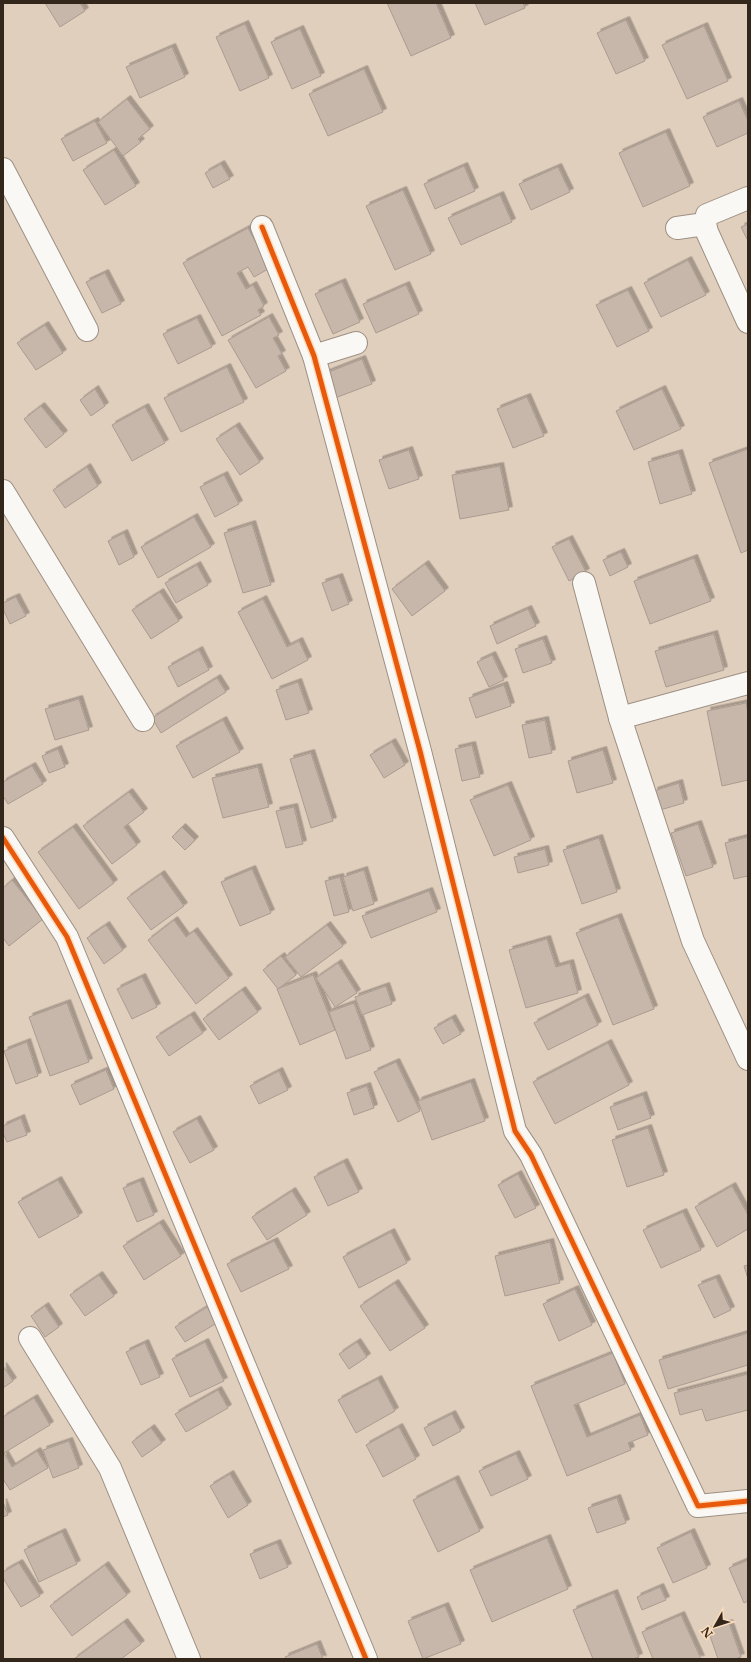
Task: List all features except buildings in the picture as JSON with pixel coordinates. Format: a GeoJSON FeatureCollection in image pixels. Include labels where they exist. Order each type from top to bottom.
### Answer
{"type":"FeatureCollection","features":[{"type":"Feature","properties":{"kind":"street"},"geometry":{"type":"LineString","coordinates":[[3,169],[86,330]]}},
{"type":"Feature","properties":{"kind":"street"},"geometry":{"type":"LineString","coordinates":[[748,198],[707,215],[705,224],[706,232],[748,322]]}},
{"type":"Feature","properties":{"kind":"street"},"geometry":{"type":"LineString","coordinates":[[677,228],[705,224]]}},
{"type":"Feature","properties":{"kind":"street"},"geometry":{"type":"LineString","coordinates":[[262,227],[314,356],[420,751],[515,1131],[531,1156],[698,1506],[748,1501]]}},
{"type":"Feature","properties":{"kind":"street"},"geometry":{"type":"LineString","coordinates":[[314,356],[356,343]]}},
{"type":"Feature","properties":{"kind":"street"},"geometry":{"type":"LineString","coordinates":[[3,491],[142,720]]}},
{"type":"Feature","properties":{"kind":"street"},"geometry":{"type":"LineString","coordinates":[[584,583],[620,718],[693,941],[748,1059]]}},
{"type":"Feature","properties":{"kind":"street"},"geometry":{"type":"LineString","coordinates":[[620,718],[748,683]]}},
{"type":"Feature","properties":{"kind":"street"},"geometry":{"type":"LineString","coordinates":[[3,838],[67,937],[366,1659]]}},
{"type":"Feature","properties":{"kind":"street"},"geometry":{"type":"LineString","coordinates":[[30,1338],[110,1468],[189,1659]]}},
{"type":"Feature","properties":{"kind":"cycle path"},"geometry":{"type":"LineString","coordinates":[[262,227],[314,356],[420,751],[515,1131],[531,1155],[698,1506],[748,1501]]}},
{"type":"Feature","properties":{"kind":"cycle path"},"geometry":{"type":"LineString","coordinates":[[3,838],[67,937],[366,1659]]}}]}
